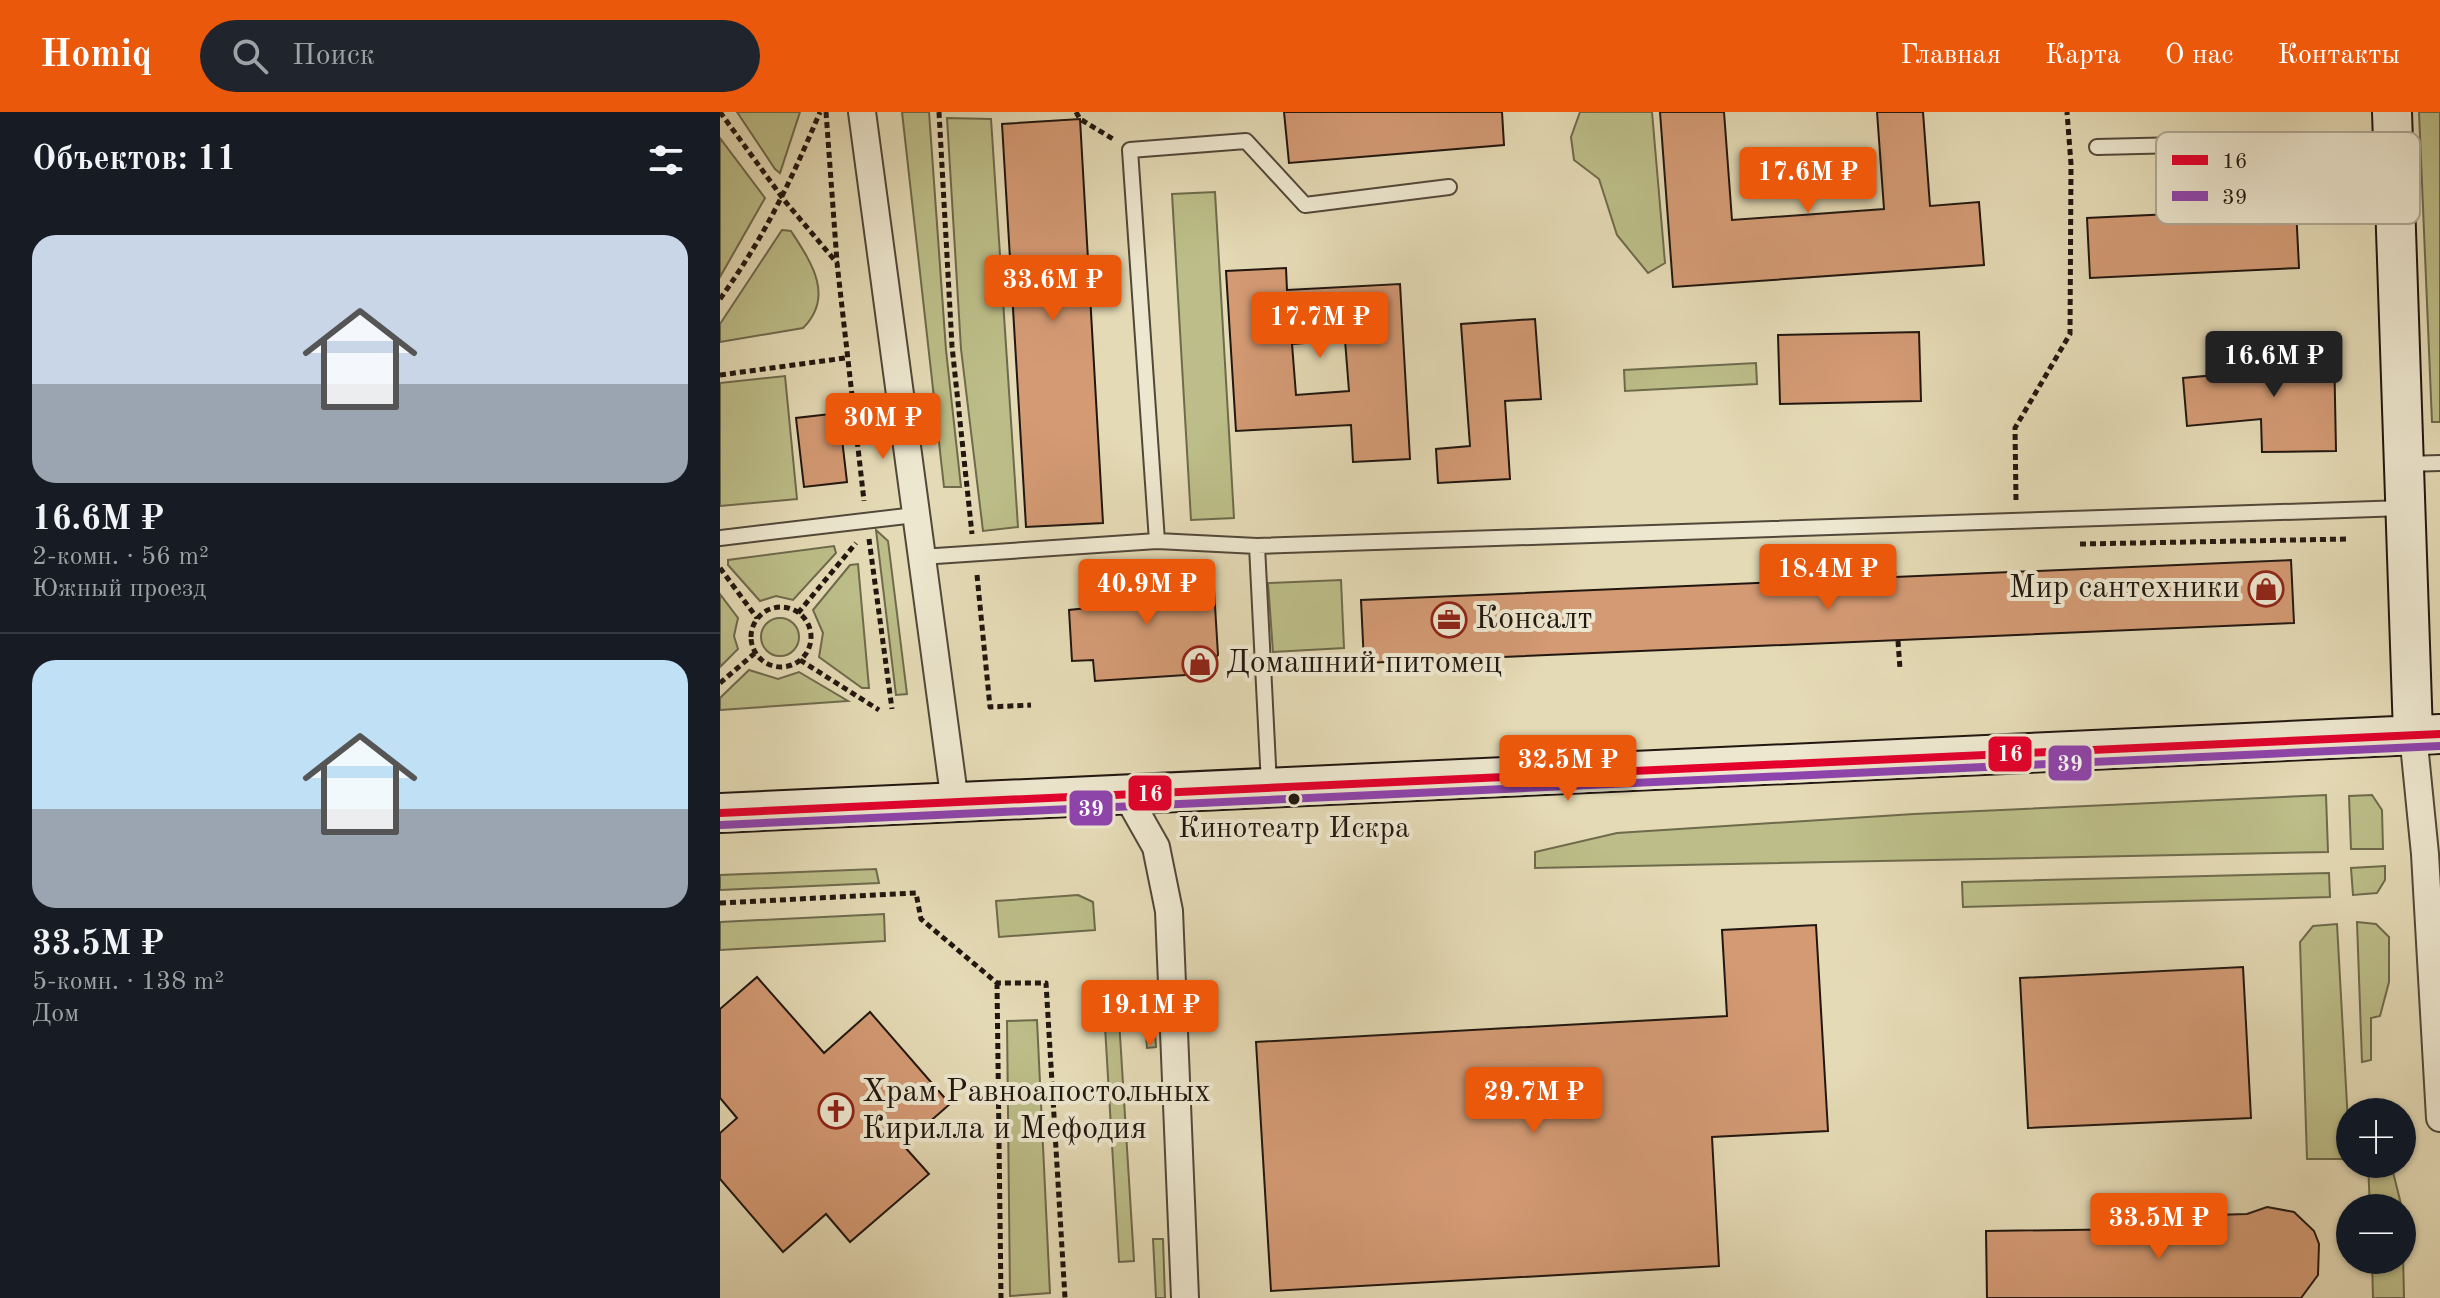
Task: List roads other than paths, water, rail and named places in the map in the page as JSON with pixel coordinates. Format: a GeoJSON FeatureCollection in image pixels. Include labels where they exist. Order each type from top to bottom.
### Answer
{"type":"FeatureCollection","features":[{"type":"Feature","properties":{"kind":"main road"},"geometry":{"type":"LineString","coordinates":[[720,813],[2426,734],[2408,508],[2423,464],[2402,224]]}},
{"type":"Feature","properties":{"kind":"street"},"geometry":{"type":"LineString","coordinates":[[862,112],[955,803]]}},
{"type":"Feature","properties":{"kind":"street"},"geometry":{"type":"LineString","coordinates":[[2426,734],[2440,1118]]}},
{"type":"Feature","properties":{"kind":"street"},"geometry":{"type":"LineString","coordinates":[[1126,794],[1156,847],[1169,911],[1185,1298]]}},
{"type":"Feature","properties":{"kind":"lane"},"geometry":{"type":"LineString","coordinates":[[2308,132],[2393,126]]}},
{"type":"Feature","properties":{"kind":"lane"},"geometry":{"type":"LineString","coordinates":[[1157,541],[1130,150],[1246,141],[1305,205],[1449,187]]}},
{"type":"Feature","properties":{"kind":"lane"},"geometry":{"type":"LineString","coordinates":[[2097,147],[2156,143]]}},
{"type":"Feature","properties":{"kind":"lane"},"geometry":{"type":"LineString","coordinates":[[921,557],[1157,541],[1257,546],[2408,508]]}},
{"type":"Feature","properties":{"kind":"lane"},"geometry":{"type":"LineString","coordinates":[[720,538],[915,515]]}},
{"type":"Feature","properties":{"kind":"lane"},"geometry":{"type":"LineString","coordinates":[[1257,546],[1269,786]]}},
{"type":"Feature","properties":{"kind":"place","name":"Мир сантехники"},"geometry":{"type":"Point","coordinates":[2266,589]}},
{"type":"Feature","properties":{"kind":"place","name":"Консалт"},"geometry":{"type":"Point","coordinates":[1449,620]}},
{"type":"Feature","properties":{"kind":"place","name":"Домашний питомец"},"geometry":{"type":"Point","coordinates":[1200,664]}},
{"type":"Feature","properties":{"kind":"place","name":"Кинотеатр Искра"},"geometry":{"type":"Point","coordinates":[1294,799]}},
{"type":"Feature","properties":{"kind":"place","name":"Храм Равноапостольных Кирилла и Мефодия"},"geometry":{"type":"Point","coordinates":[836,1111]}}]}
